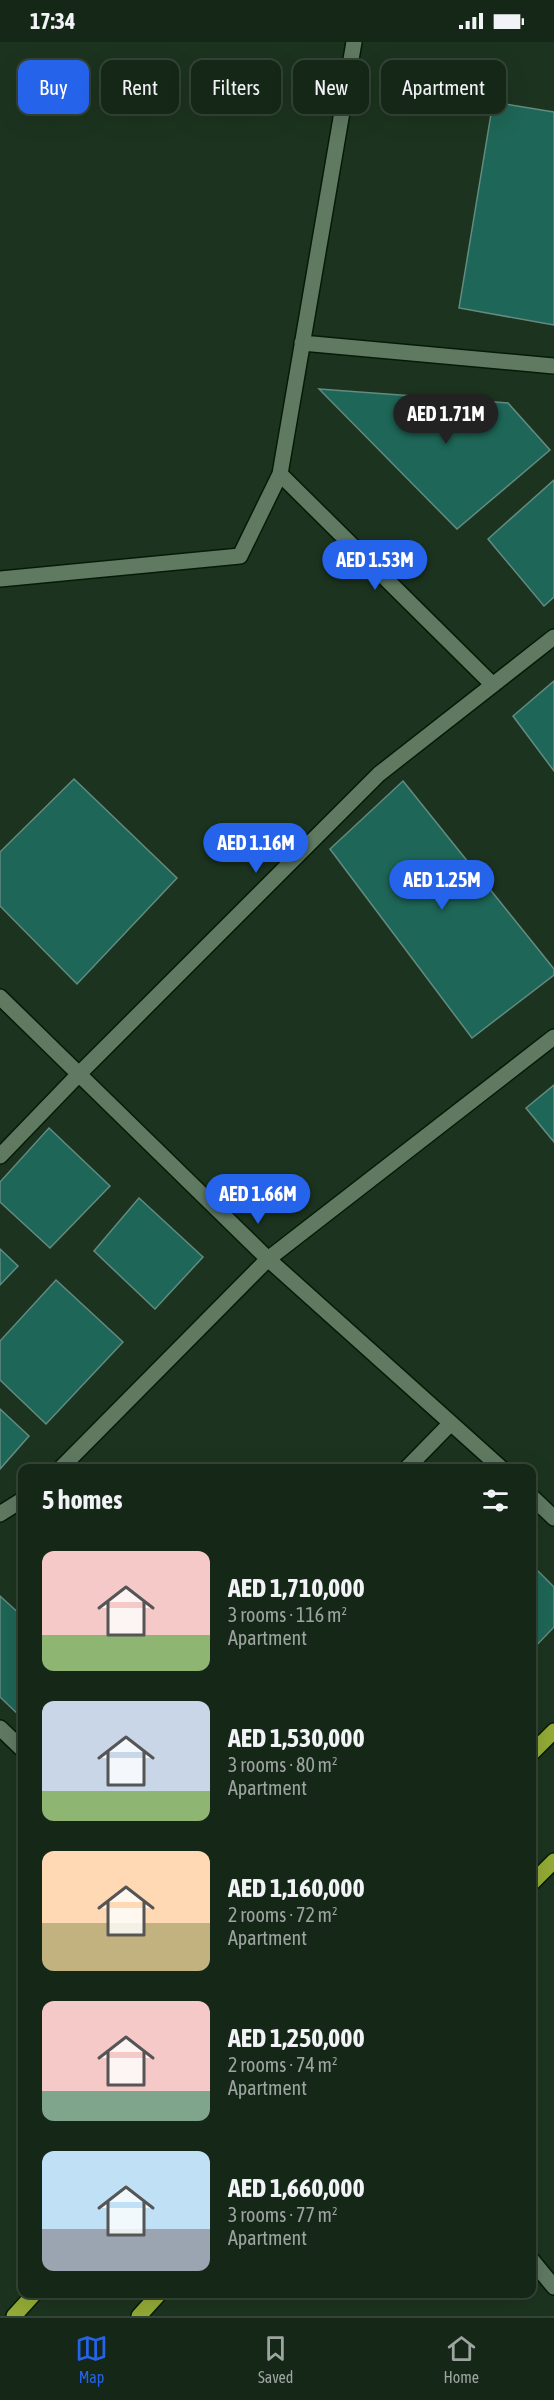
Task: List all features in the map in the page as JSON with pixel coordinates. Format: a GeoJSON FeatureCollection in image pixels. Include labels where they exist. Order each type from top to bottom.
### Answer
{"type":"FeatureCollection","features":[{"type":"Feature","properties":{"kind":"main road"},"geometry":{"type":"LineString","coordinates":[[536,1749],[554,1731]]}},
{"type":"Feature","properties":{"kind":"main road"},"geometry":{"type":"LineString","coordinates":[[536,1879],[554,1861]]}},
{"type":"Feature","properties":{"kind":"main road"},"geometry":{"type":"LineString","coordinates":[[14,2316],[30,2298]]}},
{"type":"Feature","properties":{"kind":"main road"},"geometry":{"type":"LineString","coordinates":[[139,2316],[155,2298]]}},
{"type":"Feature","properties":{"kind":"street"},"geometry":{"type":"LineString","coordinates":[[0,579],[240,556],[280,474],[354,42]]}},
{"type":"Feature","properties":{"kind":"street"},"geometry":{"type":"LineString","coordinates":[[302,343],[554,366]]}},
{"type":"Feature","properties":{"kind":"street"},"geometry":{"type":"LineString","coordinates":[[280,474],[493,685]]}},
{"type":"Feature","properties":{"kind":"street"},"geometry":{"type":"LineString","coordinates":[[0,1156],[379,774],[554,637]]}},
{"type":"Feature","properties":{"kind":"street"},"geometry":{"type":"LineString","coordinates":[[0,997],[268,1258],[497,1464]]}},
{"type":"Feature","properties":{"kind":"street"},"geometry":{"type":"LineString","coordinates":[[65,1464],[268,1258],[554,1036]]}},
{"type":"Feature","properties":{"kind":"street"},"geometry":{"type":"LineString","coordinates":[[411,1464],[451,1423]]}},
{"type":"Feature","properties":{"kind":"street"},"geometry":{"type":"LineString","coordinates":[[536,1501],[554,1518]]}},
{"type":"Feature","properties":{"kind":"street"},"geometry":{"type":"LineString","coordinates":[[0,1514],[18,1503]]}},
{"type":"Feature","properties":{"kind":"street"},"geometry":{"type":"LineString","coordinates":[[0,1728],[18,1745]]}},
{"type":"Feature","properties":{"kind":"street"},"geometry":{"type":"LineString","coordinates":[[536,2265],[554,2287]]}},
{"type":"Feature","properties":{"kind":"building"},"geometry":{"type":"Polygon","coordinates":[[[506,104],[554,112],[554,325],[459,308],[491,114],[506,114],[506,104]]]}},
{"type":"Feature","properties":{"kind":"building"},"geometry":{"type":"Polygon","coordinates":[[[319,389],[508,403],[550,450],[457,529],[319,389]]]}},
{"type":"Feature","properties":{"kind":"building"},"geometry":{"type":"Polygon","coordinates":[[[554,480],[554,597],[544,606],[488,539],[554,480]]]}},
{"type":"Feature","properties":{"kind":"building"},"geometry":{"type":"Polygon","coordinates":[[[554,681],[554,771],[513,716],[554,681]]]}},
{"type":"Feature","properties":{"kind":"building"},"geometry":{"type":"Polygon","coordinates":[[[74,779],[177,878],[77,984],[0,906],[0,852],[74,779]]]}},
{"type":"Feature","properties":{"kind":"building"},"geometry":{"type":"Polygon","coordinates":[[[403,781],[554,969],[554,975],[472,1038],[330,849],[403,781]]]}},
{"type":"Feature","properties":{"kind":"building"},"geometry":{"type":"Polygon","coordinates":[[[554,1085],[554,1142],[526,1108],[554,1085]]]}},
{"type":"Feature","properties":{"kind":"building"},"geometry":{"type":"Polygon","coordinates":[[[49,1128],[110,1186],[50,1248],[0,1202],[0,1182],[49,1128]]]}},
{"type":"Feature","properties":{"kind":"building"},"geometry":{"type":"Polygon","coordinates":[[[139,1198],[203,1257],[155,1309],[94,1251],[139,1198]]]}},
{"type":"Feature","properties":{"kind":"building"},"geometry":{"type":"Polygon","coordinates":[[[0,1249],[18,1266],[0,1285],[0,1249]]]}},
{"type":"Feature","properties":{"kind":"building"},"geometry":{"type":"Polygon","coordinates":[[[56,1280],[123,1342],[46,1424],[0,1380],[0,1341],[56,1280]]]}},
{"type":"Feature","properties":{"kind":"building"},"geometry":{"type":"Polygon","coordinates":[[[0,1409],[29,1436],[0,1469],[0,1409]]]}},
{"type":"Feature","properties":{"kind":"building"},"geometry":{"type":"Polygon","coordinates":[[[536,1569],[554,1587],[554,1627],[536,1646],[536,1569]]]}},
{"type":"Feature","properties":{"kind":"building"},"geometry":{"type":"Polygon","coordinates":[[[0,1596],[18,1612],[18,1714],[0,1697],[0,1596]]]}}]}
